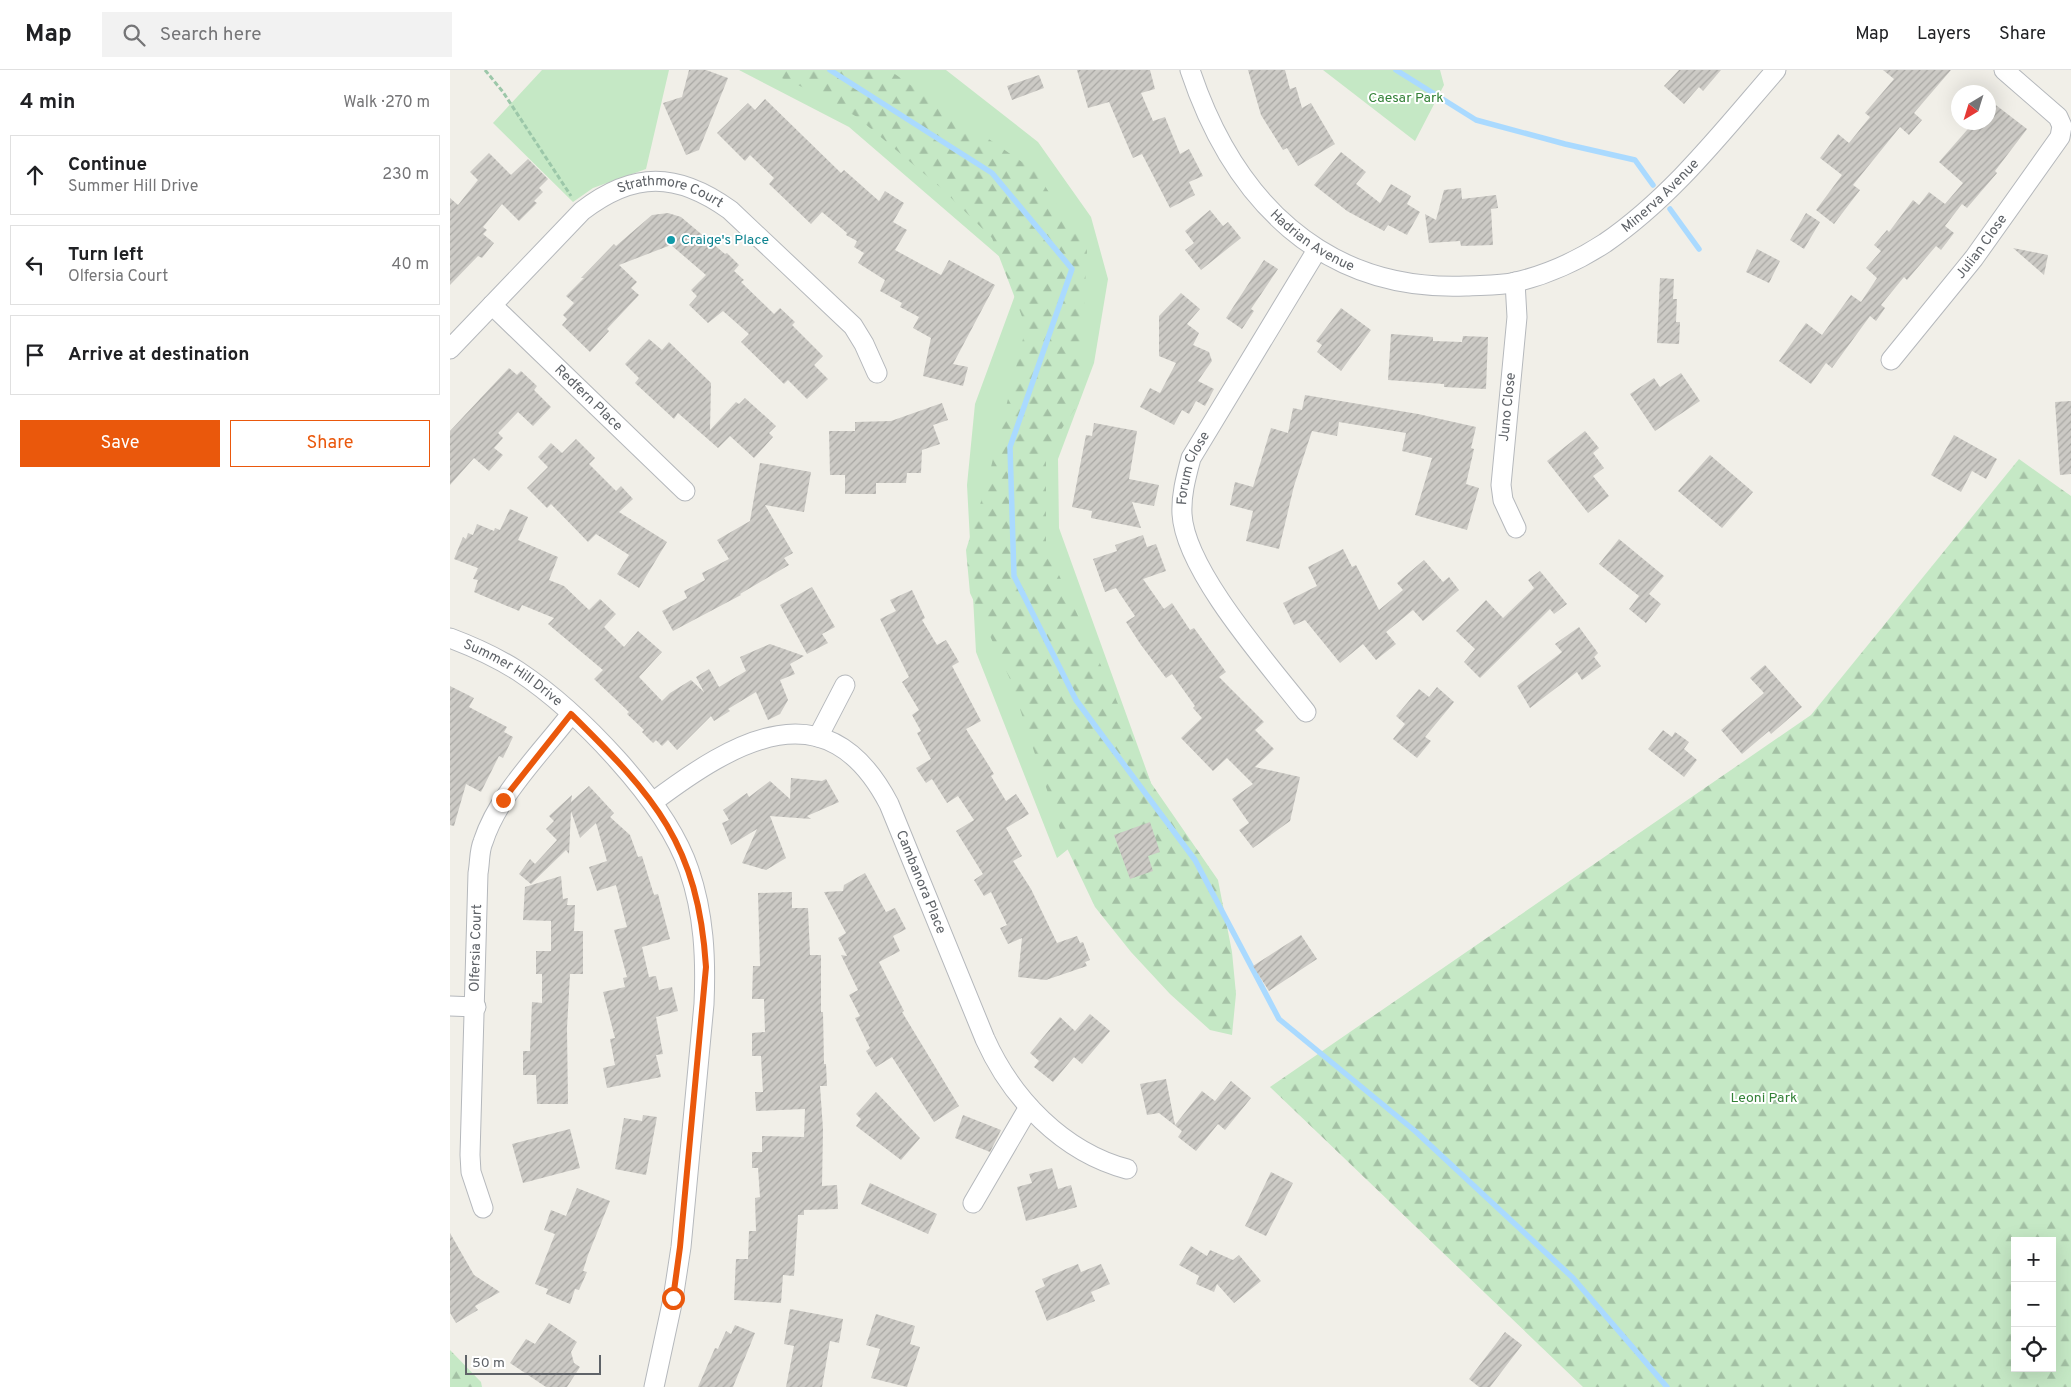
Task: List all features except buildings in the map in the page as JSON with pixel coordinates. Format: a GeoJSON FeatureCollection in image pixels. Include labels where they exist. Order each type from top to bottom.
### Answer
{"type":"FeatureCollection","features":[{"type":"Feature","properties":{"kind":"street","name":"Hadrian Avenue"},"geometry":{"type":"LineString","coordinates":[[1190,70],[1201,102],[1217,138],[1234,166],[1274,213],[1316,250],[1366,274],[1419,285],[1450,287],[1516,282]]}},
{"type":"Feature","properties":{"kind":"street","name":"Minerva Avenue"},"geometry":{"type":"LineString","coordinates":[[1516,282],[1570,262],[1603,244],[1634,221],[1695,163],[1776,70]]}},
{"type":"Feature","properties":{"kind":"street","name":"Julian Close"},"geometry":{"type":"LineString","coordinates":[[1891,360],[1997,226],[2025,184],[2051,151],[2066,123],[2004,70]]}},
{"type":"Feature","properties":{"kind":"street","name":"Strathmore Court"},"geometry":{"type":"LineString","coordinates":[[450,349],[582,211],[599,198],[622,187],[640,183],[667,181],[708,194],[730,210],[853,326],[864,344],[877,373]]}},
{"type":"Feature","properties":{"kind":"street","name":"Forum Close"},"geometry":{"type":"LineString","coordinates":[[1306,712],[1235,620],[1205,576],[1188,545],[1182,515],[1184,485],[1191,458],[1316,250]]}},
{"type":"Feature","properties":{"kind":"street","name":"Juno Close"},"geometry":{"type":"LineString","coordinates":[[1516,282],[1517,317],[1501,485],[1503,500],[1516,528]]}},
{"type":"Feature","properties":{"kind":"street","name":"Redfern Place"},"geometry":{"type":"LineString","coordinates":[[492,305],[685,491]]}},
{"type":"Feature","properties":{"kind":"street","name":"Summer Hill Drive"},"geometry":{"type":"LineString","coordinates":[[450,638],[482,650],[518,671],[571,714],[617,760],[653,802],[675,837],[688,868],[702,923],[706,967],[680,1247],[673,1298],[654,1387]]}},
{"type":"Feature","properties":{"kind":"street"},"geometry":{"type":"LineString","coordinates":[[818,737],[845,685]]}},
{"type":"Feature","properties":{"kind":"street","name":"Olfersia Court"},"geometry":{"type":"LineString","coordinates":[[483,1208],[471,1172],[470,1155],[476,1007],[478,873],[482,844],[490,821],[503,800],[571,714]]}},
{"type":"Feature","properties":{"kind":"street","name":"Cambanora Place"},"geometry":{"type":"LineString","coordinates":[[653,802],[683,780],[737,747],[758,739],[777,735],[797,734],[818,737],[861,762],[878,781],[890,804],[996,1063],[1029,1107],[1053,1129],[1090,1156],[1127,1170]]}},
{"type":"Feature","properties":{"kind":"street"},"geometry":{"type":"LineString","coordinates":[[450,1006],[476,1007]]}},
{"type":"Feature","properties":{"kind":"street"},"geometry":{"type":"LineString","coordinates":[[973,1203],[1029,1107]]}},
{"type":"Feature","properties":{"kind":"path"},"geometry":{"type":"LineString","coordinates":[[485,70],[503,92],[582,211]]}},
{"type":"Feature","properties":{"kind":"green space"},"geometry":{"type":"Polygon","coordinates":[[[542,70],[669,70],[646,169],[593,188],[573,202],[493,123],[542,70]]]}},
{"type":"Feature","properties":{"kind":"green space"},"geometry":{"type":"Polygon","coordinates":[[[739,70],[946,70],[1038,142],[1091,217],[1108,279],[1094,363],[1058,459],[1059,528],[1151,783],[1057,858],[976,652],[967,485],[975,404],[1022,276],[849,127],[739,70]]]}},
{"type":"Feature","properties":{"kind":"green space"},"geometry":{"type":"Polygon","coordinates":[[[763,70],[889,70],[1035,171],[1087,250],[1079,403],[1046,452],[1046,547],[1110,685],[1151,783],[1218,880],[1232,952],[1236,994],[1232,1035],[1210,1030],[1170,994],[1131,952],[1095,907],[1065,844],[1010,679],[970,593],[966,550],[988,479],[1026,327],[992,238],[941,188],[857,117],[816,93],[763,70]]]}},
{"type":"Feature","properties":{"kind":"green space","name":"Caesar Park"},"geometry":{"type":"Polygon","coordinates":[[[1323,70],[1440,70],[1444,85],[1415,141],[1323,70]]]}},
{"type":"Feature","properties":{"kind":"green space","name":"Leoni Park"},"geometry":{"type":"Polygon","coordinates":[[[2019,459],[2071,496],[2071,1387],[1583,1387],[1270,1087],[1811,715],[2019,459]]]}},
{"type":"Feature","properties":{"kind":"green space"},"geometry":{"type":"Polygon","coordinates":[[[450,1350],[481,1382],[482,1387],[450,1387],[450,1350]]]}},
{"type":"Feature","properties":{"kind":"waterway"},"geometry":{"type":"LineString","coordinates":[[830,70],[992,173],[1072,269],[1010,447],[1014,576],[1076,700],[1195,860],[1279,1019],[1415,1131],[1573,1278],[1667,1387]]}},
{"type":"Feature","properties":{"kind":"waterway"},"geometry":{"type":"LineString","coordinates":[[1396,70],[1476,120],[1565,144],[1635,160],[1653,185]]}},
{"type":"Feature","properties":{"kind":"waterway"},"geometry":{"type":"LineString","coordinates":[[1670,209],[1699,249]]}},
{"type":"Feature","properties":{"kind":"place","name":"Craige's Place"},"geometry":{"type":"Point","coordinates":[671,240]}},
{"type":"Feature","properties":{"kind":"route"},"geometry":{"type":"LineString","coordinates":[[503,800],[571,714],[617,760],[653,802],[675,837],[688,868],[698,901],[706,967],[680,1247],[673,1298]]}}]}
